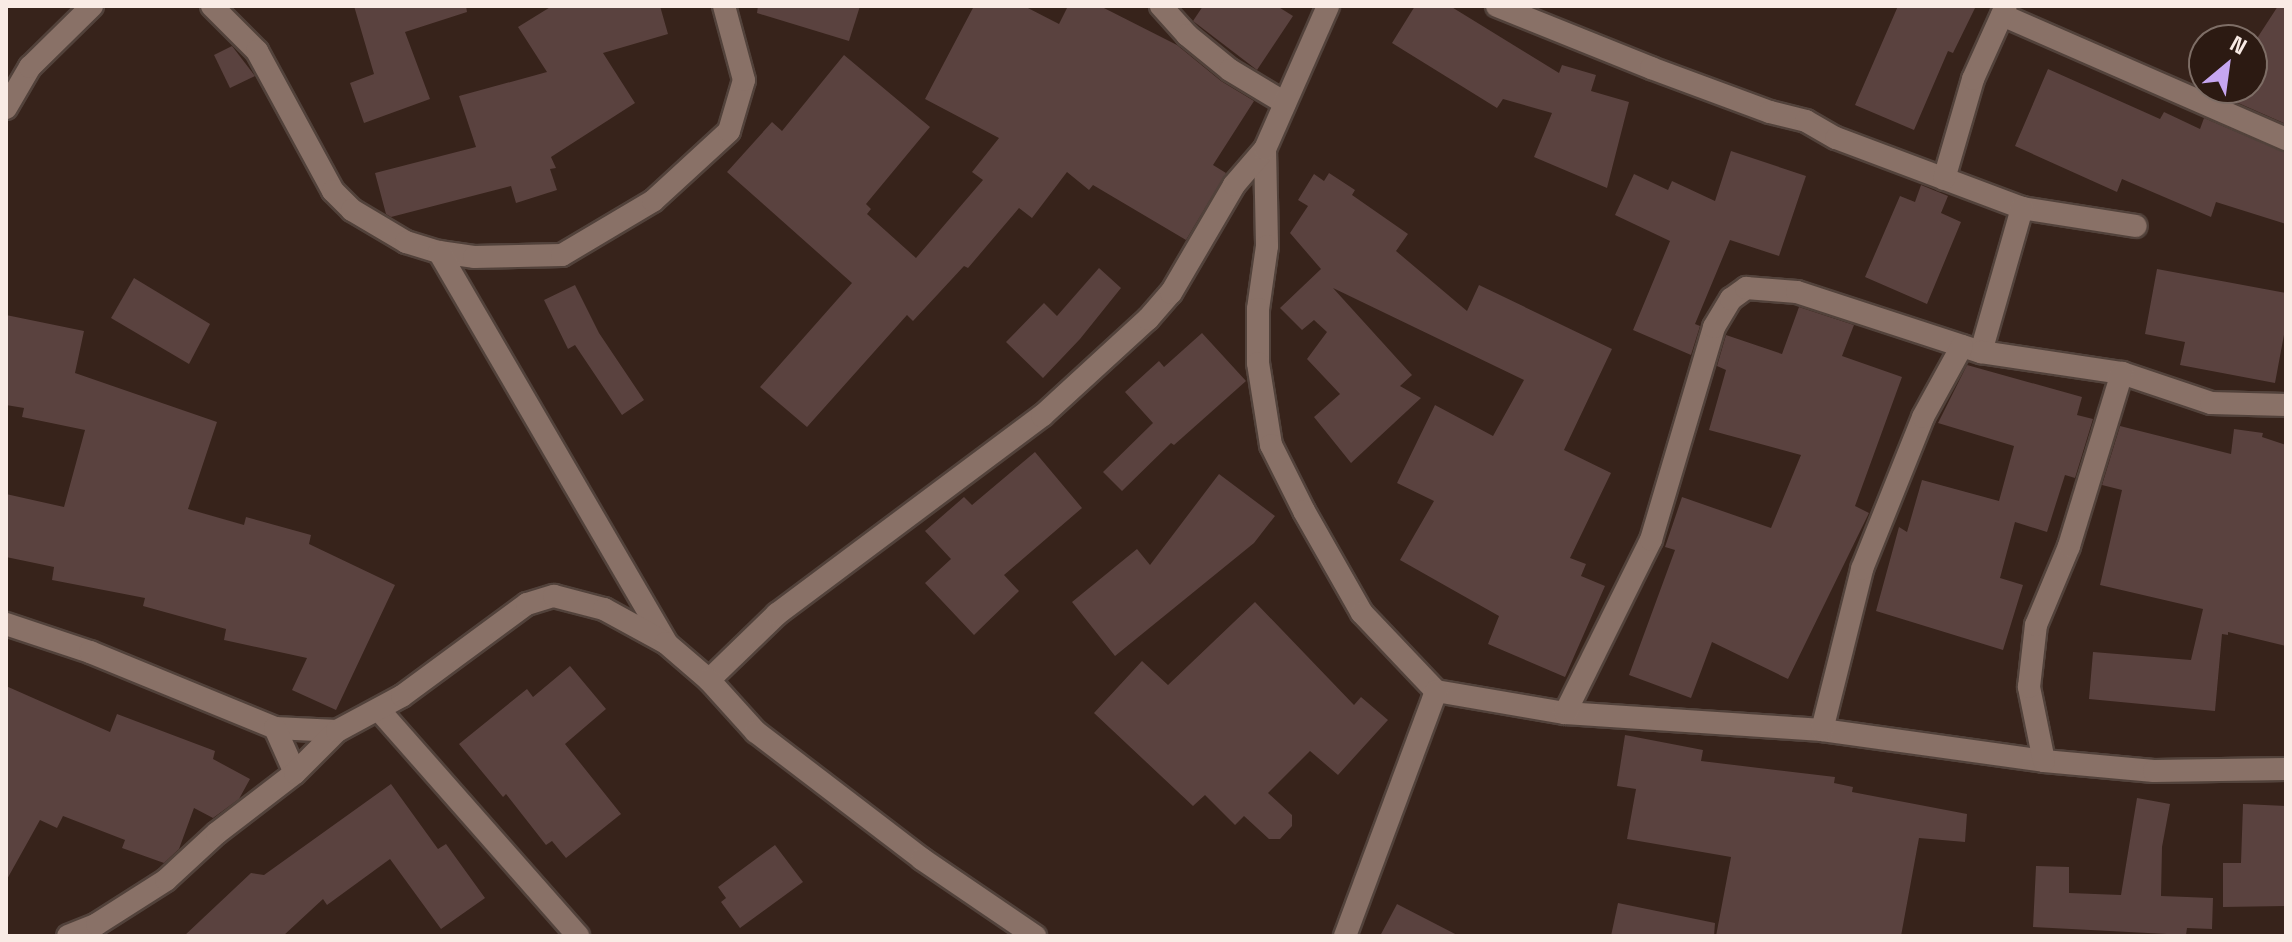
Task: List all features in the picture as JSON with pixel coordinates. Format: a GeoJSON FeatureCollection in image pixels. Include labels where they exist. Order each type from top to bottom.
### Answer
{"type":"FeatureCollection","features":[{"type":"Feature","properties":{"kind":"street"},"geometry":{"type":"LineString","coordinates":[[6,106],[30,67],[92,6]]}},
{"type":"Feature","properties":{"kind":"street"},"geometry":{"type":"LineString","coordinates":[[212,6],[257,51],[333,191],[352,210],[380,229],[439,252],[474,257],[562,255],[653,201],[729,131],[744,80],[724,6]]}},
{"type":"Feature","properties":{"kind":"street"},"geometry":{"type":"LineString","coordinates":[[1161,6],[1187,35],[1230,70],[1285,103]]}},
{"type":"Feature","properties":{"kind":"street"},"geometry":{"type":"LineString","coordinates":[[709,680],[777,614],[1042,416],[1148,319],[1171,293],[1234,185],[1265,149],[1328,6]]}},
{"type":"Feature","properties":{"kind":"street"},"geometry":{"type":"LineString","coordinates":[[1497,6],[1651,68],[1770,112],[1806,121],[1836,138],[2022,208],[2136,226]]}},
{"type":"Feature","properties":{"kind":"street"},"geometry":{"type":"LineString","coordinates":[[1944,179],[1973,79],[2004,11],[2286,139]]}},
{"type":"Feature","properties":{"kind":"street"},"geometry":{"type":"LineString","coordinates":[[1265,149],[1267,246],[1258,309],[1258,363],[1271,445],[1304,511],[1362,613],[1436,691],[1565,713],[1822,730],[2044,761],[2154,771],[2286,769]]}},
{"type":"Feature","properties":{"kind":"street"},"geometry":{"type":"LineString","coordinates":[[1822,730],[1862,569],[1923,417],[1972,349],[2022,208]]}},
{"type":"Feature","properties":{"kind":"street"},"geometry":{"type":"LineString","coordinates":[[439,252],[666,643]]}},
{"type":"Feature","properties":{"kind":"street"},"geometry":{"type":"LineString","coordinates":[[1565,713],[1651,540],[1714,327],[1731,299],[1746,288],[1797,292],[1972,349],[2122,373],[2211,403],[2286,405]]}},
{"type":"Feature","properties":{"kind":"street"},"geometry":{"type":"LineString","coordinates":[[2044,761],[2029,687],[2036,625],[2069,546],[2122,373]]}},
{"type":"Feature","properties":{"kind":"street"},"geometry":{"type":"LineString","coordinates":[[68,936],[101,930],[166,880],[217,833],[295,773],[337,731],[379,710],[527,604],[554,596],[604,609],[666,643],[709,680],[756,732],[922,859],[1035,936]]}},
{"type":"Feature","properties":{"kind":"street"},"geometry":{"type":"LineString","coordinates":[[6,624],[90,652],[275,728],[337,731]]}},
{"type":"Feature","properties":{"kind":"street"},"geometry":{"type":"LineString","coordinates":[[1345,936],[1436,691]]}},
{"type":"Feature","properties":{"kind":"street"},"geometry":{"type":"LineString","coordinates":[[379,710],[578,936]]}},
{"type":"Feature","properties":{"kind":"street"},"geometry":{"type":"LineString","coordinates":[[275,728],[295,773]]}},
{"type":"Feature","properties":{"kind":"building"},"geometry":{"type":"Polygon","coordinates":[[[354,6],[466,6],[467,12],[405,32],[430,99],[364,123],[350,83],[374,74],[354,6]]]}},
{"type":"Feature","properties":{"kind":"building"},"geometry":{"type":"Polygon","coordinates":[[[552,6],[660,6],[668,34],[603,53],[635,103],[551,157],[556,168],[550,169],[557,190],[516,203],[511,186],[391,217],[386,214],[375,173],[476,147],[459,96],[547,72],[518,27],[552,6]]]}},
{"type":"Feature","properties":{"kind":"building"},"geometry":{"type":"Polygon","coordinates":[[[758,6],[860,6],[849,41],[757,13],[758,6]]]}},
{"type":"Feature","properties":{"kind":"building"},"geometry":{"type":"Polygon","coordinates":[[[974,6],[1024,6],[1059,24],[1068,6],[1100,6],[1177,45],[1221,81],[1254,101],[1213,165],[1226,173],[1186,240],[1093,185],[1089,190],[1067,172],[1032,218],[1019,208],[968,268],[964,266],[913,321],[907,315],[807,427],[760,387],[852,283],[727,172],[772,122],[782,131],[844,55],[930,127],[866,204],[871,209],[867,214],[916,258],[983,180],[972,172],[999,138],[925,99],[974,6]]]}},
{"type":"Feature","properties":{"kind":"building"},"geometry":{"type":"Polygon","coordinates":[[[1203,6],[1277,6],[1293,16],[1257,70],[1193,21],[1203,6]]]}},
{"type":"Feature","properties":{"kind":"building"},"geometry":{"type":"Polygon","coordinates":[[[1415,6],[1450,6],[1559,73],[1562,65],[1596,75],[1591,91],[1629,102],[1607,188],[1534,157],[1552,113],[1503,99],[1497,108],[1392,43],[1415,6]]]}},
{"type":"Feature","properties":{"kind":"building"},"geometry":{"type":"Polygon","coordinates":[[[1898,6],[1976,6],[1953,53],[1948,51],[1914,130],[1855,105],[1898,6]]]}},
{"type":"Feature","properties":{"kind":"building"},"geometry":{"type":"Polygon","coordinates":[[[2278,6],[2286,6],[2286,124],[2240,104],[2268,104],[2266,24],[2278,6]]]}},
{"type":"Feature","properties":{"kind":"building"},"geometry":{"type":"Polygon","coordinates":[[[232,46],[255,76],[230,88],[214,55],[232,46]]]}},
{"type":"Feature","properties":{"kind":"building"},"geometry":{"type":"Polygon","coordinates":[[[2048,69],[2160,119],[2164,112],[2200,129],[2204,118],[2286,153],[2286,224],[2216,202],[2211,217],[2122,179],[2117,192],[2015,146],[2048,69]]]}},
{"type":"Feature","properties":{"kind":"building"},"geometry":{"type":"Polygon","coordinates":[[[1731,151],[1806,176],[1779,256],[1730,240],[1695,324],[1700,326],[1691,355],[1633,330],[1670,241],[1615,215],[1634,174],[1668,190],[1672,181],[1715,201],[1731,151]]]}},
{"type":"Feature","properties":{"kind":"building"},"geometry":{"type":"Polygon","coordinates":[[[1329,173],[1355,190],[1352,195],[1408,234],[1396,251],[1467,311],[1479,285],[1612,349],[1564,450],[1611,473],[1570,558],[1586,564],[1581,576],[1605,586],[1565,677],[1488,644],[1499,616],[1400,560],[1434,501],[1397,483],[1435,405],[1493,436],[1524,380],[1333,288],[1412,375],[1400,386],[1421,398],[1351,463],[1314,417],[1340,394],[1307,359],[1327,332],[1314,320],[1302,330],[1280,308],[1321,269],[1290,233],[1308,206],[1298,200],[1314,174],[1324,181],[1329,173]]]}},
{"type":"Feature","properties":{"kind":"building"},"geometry":{"type":"Polygon","coordinates":[[[1921,185],[1948,196],[1941,213],[1961,222],[1927,304],[1865,277],[1900,196],[1915,202],[1921,185]]]}},
{"type":"Feature","properties":{"kind":"building"},"geometry":{"type":"Polygon","coordinates":[[[1099,268],[1121,288],[1080,339],[1043,378],[1006,342],[1044,303],[1057,316],[1099,268]]]}},
{"type":"Feature","properties":{"kind":"building"},"geometry":{"type":"Polygon","coordinates":[[[2157,269],[2286,293],[2286,324],[2275,383],[2180,365],[2185,342],[2145,334],[2157,269]]]}},
{"type":"Feature","properties":{"kind":"building"},"geometry":{"type":"Polygon","coordinates":[[[134,278],[210,324],[189,364],[111,318],[134,278]]]}},
{"type":"Feature","properties":{"kind":"building"},"geometry":{"type":"Polygon","coordinates":[[[575,285],[599,333],[644,400],[622,415],[575,345],[568,349],[544,300],[575,285]]]}},
{"type":"Feature","properties":{"kind":"building"},"geometry":{"type":"Polygon","coordinates":[[[1799,307],[1854,325],[1842,356],[1902,377],[1855,506],[1869,513],[1788,679],[1712,642],[1691,698],[1629,675],[1675,550],[1665,547],[1682,497],[1771,528],[1801,455],[1709,430],[1726,370],[1717,366],[1726,335],[1782,354],[1799,307]]]}},
{"type":"Feature","properties":{"kind":"building"},"geometry":{"type":"Polygon","coordinates":[[[6,315],[84,331],[75,373],[217,422],[188,509],[244,525],[246,517],[311,535],[309,544],[395,585],[336,710],[292,690],[307,658],[224,640],[226,629],[143,606],[145,598],[52,580],[54,567],[6,557],[6,494],[64,507],[85,430],[22,417],[24,408],[6,405],[6,315]]]}},
{"type":"Feature","properties":{"kind":"building"},"geometry":{"type":"Polygon","coordinates":[[[1202,333],[1246,381],[1174,445],[1171,443],[1122,491],[1103,472],[1153,423],[1125,392],[1159,361],[1164,367],[1202,333]]]}},
{"type":"Feature","properties":{"kind":"building"},"geometry":{"type":"Polygon","coordinates":[[[1967,365],[2082,397],[2077,415],[2093,419],[2075,478],[2065,475],[2047,532],[2015,522],[2000,578],[2023,585],[2003,650],[1876,611],[1899,527],[1907,532],[1922,480],[1999,501],[2014,446],[1938,423],[1967,365]]]}},
{"type":"Feature","properties":{"kind":"building"},"geometry":{"type":"Polygon","coordinates":[[[2120,426],[2231,454],[2234,429],[2263,433],[2262,437],[2286,445],[2286,646],[2228,632],[2228,635],[2222,634],[2215,711],[2089,699],[2093,652],[2191,660],[2203,609],[2100,585],[2122,490],[2102,485],[2120,426]]]}},
{"type":"Feature","properties":{"kind":"building"},"geometry":{"type":"Polygon","coordinates":[[[1035,452],[1082,508],[1004,575],[1019,591],[974,635],[925,583],[951,559],[925,531],[964,497],[972,505],[1035,452]]]}},
{"type":"Feature","properties":{"kind":"building"},"geometry":{"type":"Polygon","coordinates":[[[1219,474],[1275,516],[1254,543],[1115,656],[1072,602],[1137,549],[1150,565],[1219,474]]]}},
{"type":"Feature","properties":{"kind":"building"},"geometry":{"type":"Polygon","coordinates":[[[1255,602],[1354,705],[1361,697],[1388,720],[1338,775],[1310,751],[1268,793],[1292,815],[1292,826],[1280,839],[1269,839],[1244,816],[1235,825],[1205,795],[1193,806],[1094,713],[1142,661],[1168,685],[1255,602]]]}},
{"type":"Feature","properties":{"kind":"building"},"geometry":{"type":"Polygon","coordinates":[[[570,666],[606,709],[565,744],[621,814],[566,858],[552,841],[546,845],[506,794],[503,797],[459,744],[527,689],[533,697],[570,666]]]}},
{"type":"Feature","properties":{"kind":"building"},"geometry":{"type":"Polygon","coordinates":[[[6,686],[110,732],[117,714],[215,751],[213,759],[250,779],[239,799],[213,818],[194,808],[179,849],[164,863],[122,848],[125,840],[63,816],[57,828],[40,820],[6,881],[6,686]]]}},
{"type":"Feature","properties":{"kind":"building"},"geometry":{"type":"Polygon","coordinates":[[[1625,735],[1703,750],[1701,761],[1835,777],[1834,783],[1853,787],[1852,792],[1967,814],[1965,842],[1919,838],[1901,936],[1716,936],[1731,857],[1627,839],[1636,789],[1617,786],[1625,735]]]}},
{"type":"Feature","properties":{"kind":"building"},"geometry":{"type":"Polygon","coordinates":[[[391,784],[438,849],[446,844],[485,898],[441,929],[390,859],[327,905],[323,899],[283,936],[184,936],[251,873],[264,875],[391,784]]]}},
{"type":"Feature","properties":{"kind":"building"},"geometry":{"type":"Polygon","coordinates":[[[2137,798],[2170,804],[2162,847],[2161,896],[2213,898],[2212,929],[2187,928],[2186,935],[2033,927],[2036,866],[2069,867],[2069,893],[2121,895],[2137,798]]]}},
{"type":"Feature","properties":{"kind":"building"},"geometry":{"type":"Polygon","coordinates":[[[2243,804],[2286,806],[2286,906],[2223,907],[2223,863],[2241,863],[2243,804]]]}},
{"type":"Feature","properties":{"kind":"building"},"geometry":{"type":"Polygon","coordinates":[[[775,845],[803,882],[740,928],[721,902],[726,898],[718,887],[775,845]]]}},
{"type":"Feature","properties":{"kind":"building"},"geometry":{"type":"Polygon","coordinates":[[[1618,903],[1715,923],[1714,936],[1611,936],[1618,903]]]}},
{"type":"Feature","properties":{"kind":"building"},"geometry":{"type":"Polygon","coordinates":[[[1397,904],[1459,936],[1380,936],[1397,904]]]}}]}
